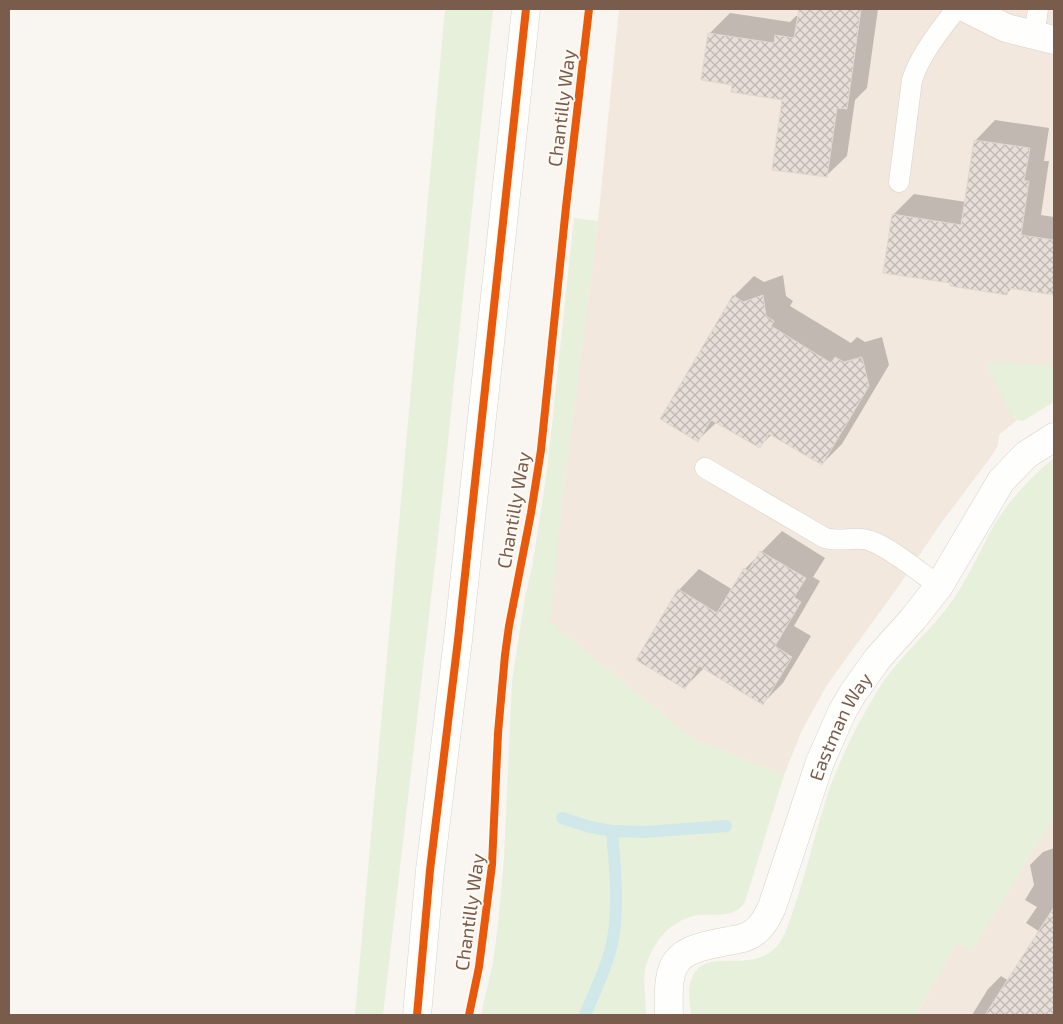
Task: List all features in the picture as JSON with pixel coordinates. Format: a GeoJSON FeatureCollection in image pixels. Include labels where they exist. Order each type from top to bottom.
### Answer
{"type":"FeatureCollection","features":[{"type":"Feature","properties":{"kind":"street","name":"Chantilly Way"},"geometry":{"type":"LineString","coordinates":[[417,1015],[430,870],[459,630],[526,9]]}},
{"type":"Feature","properties":{"kind":"street"},"geometry":{"type":"LineString","coordinates":[[968,9],[994,23],[1044,38]]}},
{"type":"Feature","properties":{"kind":"street","name":"Eastman Way"},"geometry":{"type":"LineString","coordinates":[[669,1015],[669,978],[672,968],[681,956],[704,945],[749,936],[763,925],[772,908],[820,762],[842,712],[853,693],[873,665],[928,602],[1001,481],[1026,455],[1054,437]]}},
{"type":"Feature","properties":{"kind":"lane"},"geometry":{"type":"LineString","coordinates":[[899,182],[912,80],[916,66],[956,9]]}},
{"type":"Feature","properties":{"kind":"lane"},"geometry":{"type":"LineString","coordinates":[[1038,9],[1044,38]]}},
{"type":"Feature","properties":{"kind":"lane"},"geometry":{"type":"LineString","coordinates":[[705,468],[825,538],[832,540],[863,539],[872,541],[939,586]]}},
{"type":"Feature","properties":{"kind":"shaded area"},"geometry":{"type":"Polygon","coordinates":[[[619,9],[1054,9],[1054,389],[999,435],[998,445],[993,454],[939,526],[898,587],[827,685],[802,730],[784,775],[693,739],[549,622],[562,502],[598,221],[619,9]]]}},
{"type":"Feature","properties":{"kind":"shaded area"},"geometry":{"type":"Polygon","coordinates":[[[1054,816],[1054,1015],[916,1015],[957,943],[972,951],[1054,816]]]}},
{"type":"Feature","properties":{"kind":"green space"},"geometry":{"type":"Polygon","coordinates":[[[445,9],[493,9],[437,546],[383,1015],[355,1015],[445,9]]]}},
{"type":"Feature","properties":{"kind":"green space"},"geometry":{"type":"Polygon","coordinates":[[[574,218],[598,221],[562,502],[550,622],[693,739],[784,775],[745,902],[736,911],[731,913],[699,915],[686,918],[664,933],[652,950],[645,969],[646,1015],[481,1015],[493,962],[498,925],[504,859],[512,681],[547,471],[574,218]]]}},
{"type":"Feature","properties":{"kind":"green space"},"geometry":{"type":"Polygon","coordinates":[[[997,361],[1054,366],[1054,402],[1023,421],[1016,420],[1011,415],[990,371],[990,364],[997,361]]]}},
{"type":"Feature","properties":{"kind":"green space"},"geometry":{"type":"Polygon","coordinates":[[[1054,458],[1054,816],[972,951],[957,943],[916,1015],[691,1015],[690,986],[692,978],[699,967],[710,962],[751,960],[765,955],[777,946],[787,928],[793,911],[834,776],[866,710],[890,673],[950,604],[968,575],[994,525],[1007,506],[1029,481],[1054,458]]]}},
{"type":"Feature","properties":{"kind":"building"},"geometry":{"type":"Polygon","coordinates":[[[799,9],[861,9],[847,109],[837,108],[827,177],[772,170],[782,100],[731,92],[732,85],[701,80],[708,33],[774,43],[775,35],[794,38],[799,9]]]}},
{"type":"Feature","properties":{"kind":"building"},"geometry":{"type":"Polygon","coordinates":[[[974,140],[1030,148],[1024,181],[1029,181],[1021,235],[1054,240],[1054,295],[1008,288],[1007,295],[950,286],[950,283],[883,273],[892,214],[961,225],[974,140]]]}},
{"type":"Feature","properties":{"kind":"building"},"geometry":{"type":"Polygon","coordinates":[[[733,295],[743,302],[763,295],[766,316],[774,321],[771,326],[831,363],[835,357],[844,362],[862,357],[869,386],[822,465],[769,434],[760,448],[711,420],[698,442],[660,419],[733,295]]]}},
{"type":"Feature","properties":{"kind":"building"},"geometry":{"type":"Polygon","coordinates":[[[760,551],[806,578],[794,597],[801,602],[775,646],[792,657],[763,705],[699,666],[685,689],[636,660],[678,589],[717,613],[744,568],[748,571],[760,551]]]}},
{"type":"Feature","properties":{"kind":"building"},"geometry":{"type":"Polygon","coordinates":[[[1054,907],[1054,1015],[985,1015],[1054,907]]]}},
{"type":"Feature","properties":{"kind":"waterway"},"geometry":{"type":"LineString","coordinates":[[562,818],[590,827],[612,831],[616,899],[615,926],[605,968],[585,1015]]}},
{"type":"Feature","properties":{"kind":"waterway"},"geometry":{"type":"LineString","coordinates":[[612,831],[644,832],[726,826]]}},
{"type":"Feature","properties":{"kind":"cycle path"},"geometry":{"type":"LineString","coordinates":[[417,1015],[430,870],[458,640],[526,9]]}},
{"type":"Feature","properties":{"kind":"cycle path"},"geometry":{"type":"LineString","coordinates":[[469,1015],[479,967],[492,865],[498,733],[505,655],[541,450],[589,9]]}}]}
